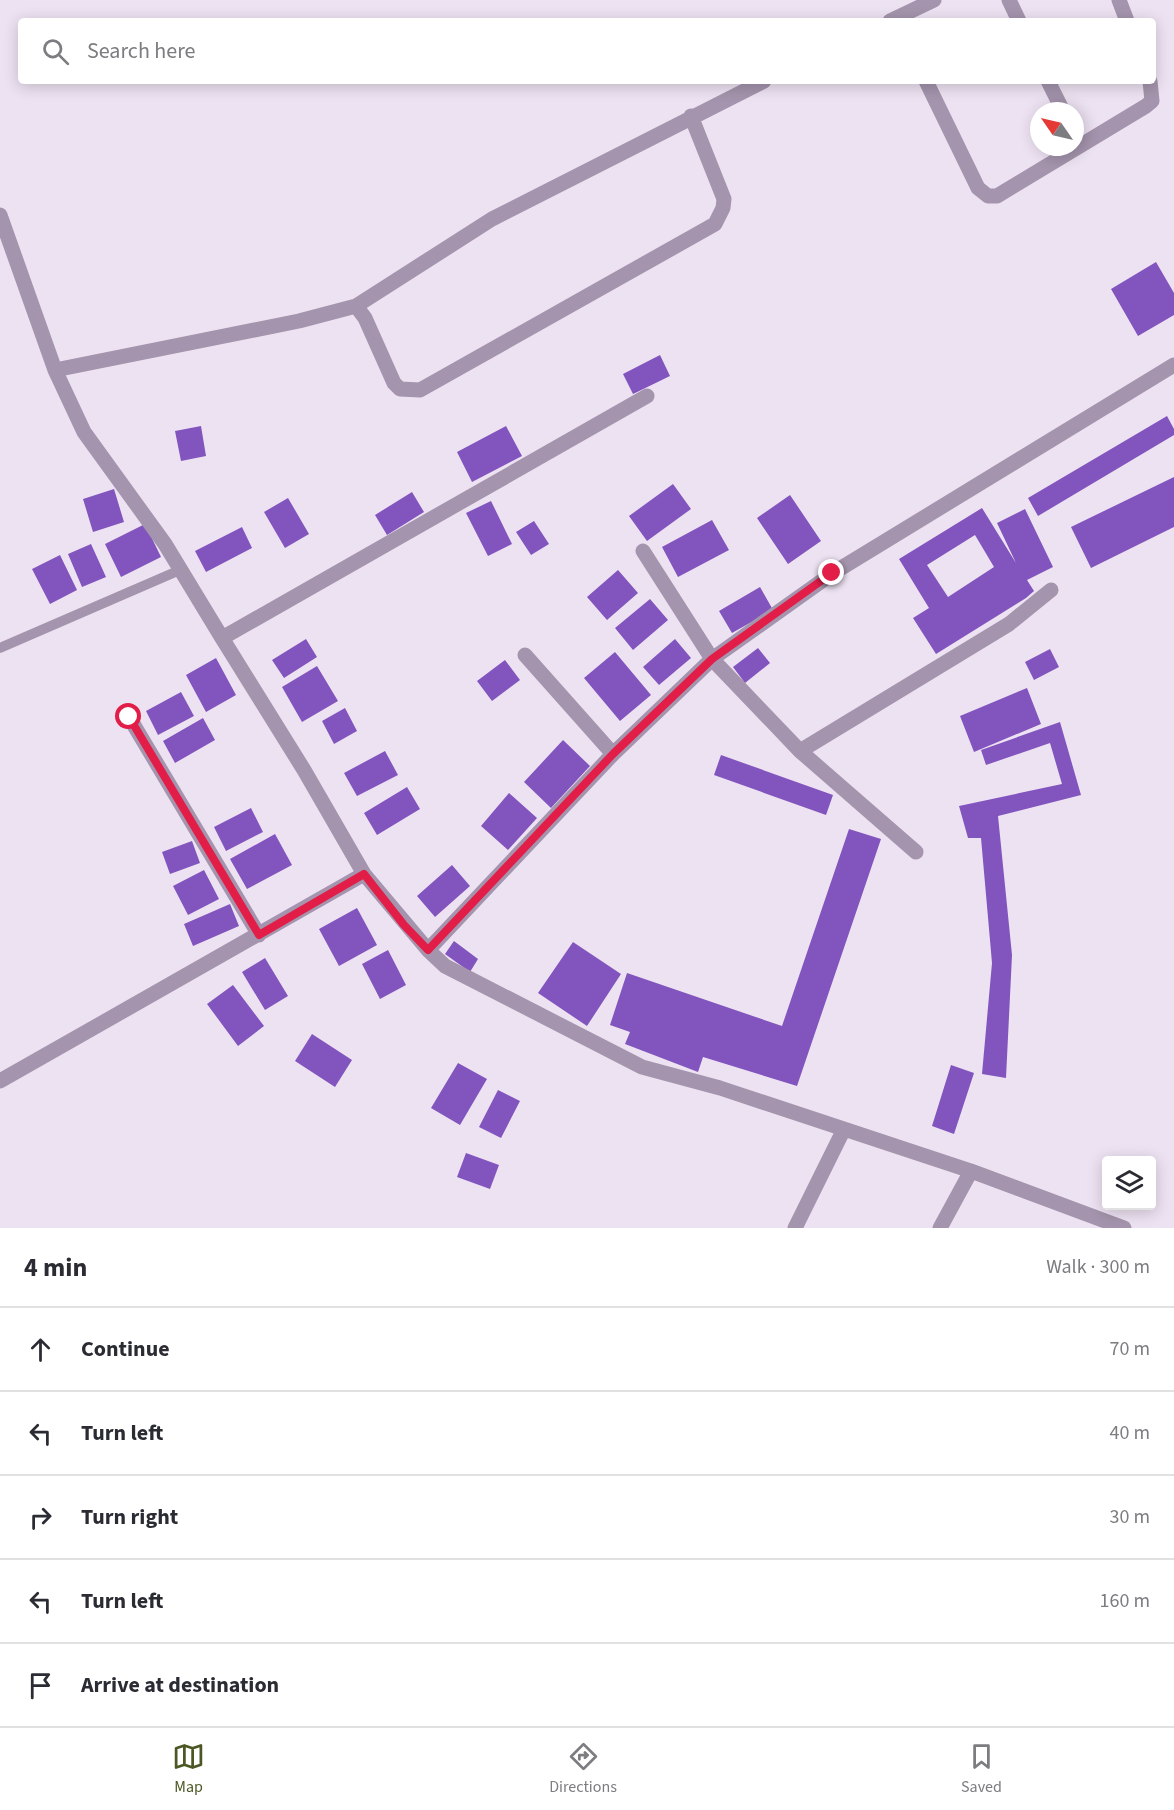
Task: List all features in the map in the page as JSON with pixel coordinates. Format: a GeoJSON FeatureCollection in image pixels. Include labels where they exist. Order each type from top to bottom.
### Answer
{"type":"FeatureCollection","features":[{"type":"Feature","properties":{"kind":"street"},"geometry":{"type":"LineString","coordinates":[[897,18],[934,0]]}},
{"type":"Feature","properties":{"kind":"street"},"geometry":{"type":"LineString","coordinates":[[1009,0],[1018,18]]}},
{"type":"Feature","properties":{"kind":"street"},"geometry":{"type":"LineString","coordinates":[[1119,0],[1126,18]]}},
{"type":"Feature","properties":{"kind":"street"},"geometry":{"type":"LineString","coordinates":[[55,370],[299,321],[356,306],[492,219],[758,84]]}},
{"type":"Feature","properties":{"kind":"street"},"geometry":{"type":"LineString","coordinates":[[927,84],[978,188],[988,196],[997,196],[1055,156]]}},
{"type":"Feature","properties":{"kind":"street"},"geometry":{"type":"LineString","coordinates":[[1050,84],[1058,102]]}},
{"type":"Feature","properties":{"kind":"street"},"geometry":{"type":"LineString","coordinates":[[1084,137],[1152,101],[1151,84]]}},
{"type":"Feature","properties":{"kind":"street"},"geometry":{"type":"LineString","coordinates":[[356,306],[365,318],[393,383],[400,389],[420,390],[715,224],[723,208],[724,199],[691,116]]}},
{"type":"Feature","properties":{"kind":"street"},"geometry":{"type":"LineString","coordinates":[[0,215],[55,370],[84,432],[165,544],[304,770],[364,874],[404,925],[445,966],[642,1067],[720,1088],[970,1171],[1123,1228]]}},
{"type":"Feature","properties":{"kind":"street"},"geometry":{"type":"LineString","coordinates":[[428,950],[613,754],[712,659],[832,573],[1174,365]]}},
{"type":"Feature","properties":{"kind":"street"},"geometry":{"type":"LineString","coordinates":[[222,638],[647,396]]}},
{"type":"Feature","properties":{"kind":"street"},"geometry":{"type":"LineString","coordinates":[[643,551],[712,659],[800,751],[916,852]]}},
{"type":"Feature","properties":{"kind":"street"},"geometry":{"type":"LineString","coordinates":[[800,751],[1009,624],[1051,590]]}},
{"type":"Feature","properties":{"kind":"street"},"geometry":{"type":"LineString","coordinates":[[525,655],[613,754]]}},
{"type":"Feature","properties":{"kind":"street"},"geometry":{"type":"LineString","coordinates":[[129,717],[259,935]]}},
{"type":"Feature","properties":{"kind":"street"},"geometry":{"type":"LineString","coordinates":[[0,1081],[364,874]]}},
{"type":"Feature","properties":{"kind":"street"},"geometry":{"type":"LineString","coordinates":[[795,1228],[844,1129]]}},
{"type":"Feature","properties":{"kind":"street"},"geometry":{"type":"LineString","coordinates":[[940,1228],[970,1171]]}},
{"type":"Feature","properties":{"kind":"lane"},"geometry":{"type":"LineString","coordinates":[[0,648],[180,570]]}},
{"type":"Feature","properties":{"kind":"building"},"geometry":{"type":"Polygon","coordinates":[[[1156,262],[1174,293],[1174,315],[1138,336],[1111,289],[1156,262]]]}},
{"type":"Feature","properties":{"kind":"building"},"geometry":{"type":"Polygon","coordinates":[[[660,355],[670,376],[633,394],[623,374],[660,355]]]}},
{"type":"Feature","properties":{"kind":"building"},"geometry":{"type":"Polygon","coordinates":[[[1167,416],[1174,429],[1174,435],[1038,516],[1028,498],[1167,416]]]}},
{"type":"Feature","properties":{"kind":"building"},"geometry":{"type":"Polygon","coordinates":[[[201,426],[206,456],[181,461],[175,431],[201,426]]]}},
{"type":"Feature","properties":{"kind":"building"},"geometry":{"type":"Polygon","coordinates":[[[506,426],[522,456],[472,482],[457,452],[506,426]]]}},
{"type":"Feature","properties":{"kind":"building"},"geometry":{"type":"Polygon","coordinates":[[[1174,477],[1174,527],[1091,568],[1071,527],[1174,477]]]}},
{"type":"Feature","properties":{"kind":"building"},"geometry":{"type":"Polygon","coordinates":[[[673,484],[691,509],[647,541],[629,516],[673,484]]]}},
{"type":"Feature","properties":{"kind":"building"},"geometry":{"type":"Polygon","coordinates":[[[114,489],[124,522],[93,532],[83,499],[114,489]]]}},
{"type":"Feature","properties":{"kind":"building"},"geometry":{"type":"Polygon","coordinates":[[[412,492],[424,512],[387,535],[375,515],[412,492]]]}},
{"type":"Feature","properties":{"kind":"building"},"geometry":{"type":"Polygon","coordinates":[[[790,495],[821,541],[788,564],[757,518],[790,495]]]}},
{"type":"Feature","properties":{"kind":"building"},"geometry":{"type":"Polygon","coordinates":[[[288,498],[309,534],[285,548],[264,512],[288,498]]]}},
{"type":"Feature","properties":{"kind":"building"},"geometry":{"type":"Polygon","coordinates":[[[491,501],[512,544],[488,556],[466,513],[491,501]]]}},
{"type":"Feature","properties":{"kind":"building"},"geometry":{"type":"Polygon","coordinates":[[[982,508],[1016,563],[997,523],[1025,509],[1053,567],[1027,580],[1034,591],[1026,598],[936,654],[913,618],[929,608],[899,559],[982,508]],[[975,535],[927,565],[948,597],[994,567],[975,535]]]}},
{"type":"Feature","properties":{"kind":"building"},"geometry":{"type":"Polygon","coordinates":[[[712,520],[729,550],[678,577],[662,547],[712,520]]]}},
{"type":"Feature","properties":{"kind":"building"},"geometry":{"type":"Polygon","coordinates":[[[534,521],[549,544],[531,555],[516,532],[534,521]]]}},
{"type":"Feature","properties":{"kind":"building"},"geometry":{"type":"Polygon","coordinates":[[[145,524],[161,557],[121,577],[105,544],[145,524]]]}},
{"type":"Feature","properties":{"kind":"building"},"geometry":{"type":"Polygon","coordinates":[[[242,527],[252,548],[206,572],[195,551],[242,527]]]}},
{"type":"Feature","properties":{"kind":"building"},"geometry":{"type":"Polygon","coordinates":[[[91,544],[106,577],[82,587],[68,554],[91,544]]]}},
{"type":"Feature","properties":{"kind":"building"},"geometry":{"type":"Polygon","coordinates":[[[60,555],[77,590],[50,604],[32,569],[60,555]]]}},
{"type":"Feature","properties":{"kind":"building"},"geometry":{"type":"Polygon","coordinates":[[[618,570],[638,593],[607,620],[587,597],[618,570]]]}},
{"type":"Feature","properties":{"kind":"building"},"geometry":{"type":"Polygon","coordinates":[[[760,587],[773,610],[732,633],[719,611],[760,587]]]}},
{"type":"Feature","properties":{"kind":"building"},"geometry":{"type":"Polygon","coordinates":[[[650,599],[668,620],[633,650],[615,628],[650,599]]]}},
{"type":"Feature","properties":{"kind":"building"},"geometry":{"type":"Polygon","coordinates":[[[306,639],[317,657],[284,678],[272,660],[306,639]]]}},
{"type":"Feature","properties":{"kind":"building"},"geometry":{"type":"Polygon","coordinates":[[[675,639],[691,658],[659,685],[643,667],[675,639]]]}},
{"type":"Feature","properties":{"kind":"building"},"geometry":{"type":"Polygon","coordinates":[[[758,648],[770,663],[745,683],[733,667],[758,648]]]}},
{"type":"Feature","properties":{"kind":"building"},"geometry":{"type":"Polygon","coordinates":[[[1050,649],[1059,667],[1034,680],[1025,662],[1050,649]]]}},
{"type":"Feature","properties":{"kind":"building"},"geometry":{"type":"Polygon","coordinates":[[[615,652],[651,695],[620,721],[584,678],[615,652]]]}},
{"type":"Feature","properties":{"kind":"building"},"geometry":{"type":"Polygon","coordinates":[[[216,658],[236,695],[206,712],[186,675],[216,658]]]}},
{"type":"Feature","properties":{"kind":"building"},"geometry":{"type":"Polygon","coordinates":[[[505,660],[520,680],[492,701],[477,681],[505,660]]]}},
{"type":"Feature","properties":{"kind":"building"},"geometry":{"type":"Polygon","coordinates":[[[317,666],[338,701],[302,722],[282,687],[317,666]]]}},
{"type":"Feature","properties":{"kind":"building"},"geometry":{"type":"Polygon","coordinates":[[[1027,688],[1041,724],[974,752],[960,716],[1027,688]]]}},
{"type":"Feature","properties":{"kind":"building"},"geometry":{"type":"Polygon","coordinates":[[[181,692],[194,716],[158,735],[146,711],[181,692]]]}},
{"type":"Feature","properties":{"kind":"building"},"geometry":{"type":"Polygon","coordinates":[[[345,708],[357,731],[334,744],[322,721],[345,708]]]}},
{"type":"Feature","properties":{"kind":"building"},"geometry":{"type":"Polygon","coordinates":[[[203,718],[215,740],[175,763],[163,741],[203,718]]]}},
{"type":"Feature","properties":{"kind":"building"},"geometry":{"type":"Polygon","coordinates":[[[1060,722],[1081,795],[998,816],[1012,955],[1006,1078],[982,1074],[992,963],[981,838],[968,838],[959,806],[1062,784],[1050,743],[986,765],[981,750],[1060,722]]]}},
{"type":"Feature","properties":{"kind":"building"},"geometry":{"type":"Polygon","coordinates":[[[563,740],[590,766],[551,808],[524,782],[563,740]]]}},
{"type":"Feature","properties":{"kind":"building"},"geometry":{"type":"Polygon","coordinates":[[[385,751],[398,775],[357,796],[344,773],[385,751]]]}},
{"type":"Feature","properties":{"kind":"building"},"geometry":{"type":"Polygon","coordinates":[[[721,755],[833,795],[826,815],[714,775],[721,755]]]}},
{"type":"Feature","properties":{"kind":"building"},"geometry":{"type":"Polygon","coordinates":[[[407,787],[420,809],[377,835],[364,813],[407,787]]]}},
{"type":"Feature","properties":{"kind":"building"},"geometry":{"type":"Polygon","coordinates":[[[509,793],[537,818],[508,850],[481,826],[509,793]]]}},
{"type":"Feature","properties":{"kind":"building"},"geometry":{"type":"Polygon","coordinates":[[[251,808],[263,832],[226,851],[214,827],[251,808]]]}},
{"type":"Feature","properties":{"kind":"building"},"geometry":{"type":"Polygon","coordinates":[[[849,829],[881,839],[797,1086],[703,1057],[698,1072],[625,1044],[630,1032],[610,1025],[627,973],[782,1026],[849,829]]]}},
{"type":"Feature","properties":{"kind":"building"},"geometry":{"type":"Polygon","coordinates":[[[275,834],[292,865],[247,889],[230,859],[275,834]]]}},
{"type":"Feature","properties":{"kind":"building"},"geometry":{"type":"Polygon","coordinates":[[[192,841],[200,863],[170,874],[162,852],[192,841]]]}},
{"type":"Feature","properties":{"kind":"building"},"geometry":{"type":"Polygon","coordinates":[[[452,865],[470,886],[435,917],[417,896],[452,865]]]}},
{"type":"Feature","properties":{"kind":"building"},"geometry":{"type":"Polygon","coordinates":[[[204,870],[219,899],[188,915],[173,886],[204,870]]]}},
{"type":"Feature","properties":{"kind":"building"},"geometry":{"type":"Polygon","coordinates":[[[230,904],[239,926],[193,946],[184,924],[230,904]]]}},
{"type":"Feature","properties":{"kind":"building"},"geometry":{"type":"Polygon","coordinates":[[[357,908],[377,945],[339,966],[319,929],[357,908]]]}},
{"type":"Feature","properties":{"kind":"building"},"geometry":{"type":"Polygon","coordinates":[[[454,941],[478,959],[470,972],[445,954],[454,941]]]}},
{"type":"Feature","properties":{"kind":"building"},"geometry":{"type":"Polygon","coordinates":[[[573,942],[621,974],[587,1026],[538,993],[573,942]]]}},
{"type":"Feature","properties":{"kind":"building"},"geometry":{"type":"Polygon","coordinates":[[[388,950],[406,985],[380,999],[362,964],[388,950]]]}},
{"type":"Feature","properties":{"kind":"building"},"geometry":{"type":"Polygon","coordinates":[[[265,958],[288,996],[265,1010],[242,972],[265,958]]]}},
{"type":"Feature","properties":{"kind":"building"},"geometry":{"type":"Polygon","coordinates":[[[233,985],[264,1026],[238,1046],[207,1004],[233,985]]]}},
{"type":"Feature","properties":{"kind":"building"},"geometry":{"type":"Polygon","coordinates":[[[312,1034],[352,1060],[335,1087],[295,1061],[312,1034]]]}},
{"type":"Feature","properties":{"kind":"building"},"geometry":{"type":"Polygon","coordinates":[[[458,1063],[487,1079],[460,1125],[431,1108],[458,1063]]]}},
{"type":"Feature","properties":{"kind":"building"},"geometry":{"type":"Polygon","coordinates":[[[951,1065],[974,1073],[954,1134],[932,1126],[951,1065]]]}},
{"type":"Feature","properties":{"kind":"building"},"geometry":{"type":"Polygon","coordinates":[[[498,1090],[520,1101],[501,1138],[479,1127],[498,1090]]]}},
{"type":"Feature","properties":{"kind":"building"},"geometry":{"type":"Polygon","coordinates":[[[466,1153],[499,1165],[490,1189],[457,1177],[466,1153]]]}},
{"type":"Feature","properties":{"kind":"route"},"geometry":{"type":"LineString","coordinates":[[129,717],[259,935],[364,874],[404,925],[428,950],[613,754],[712,659],[832,573]]}}]}
